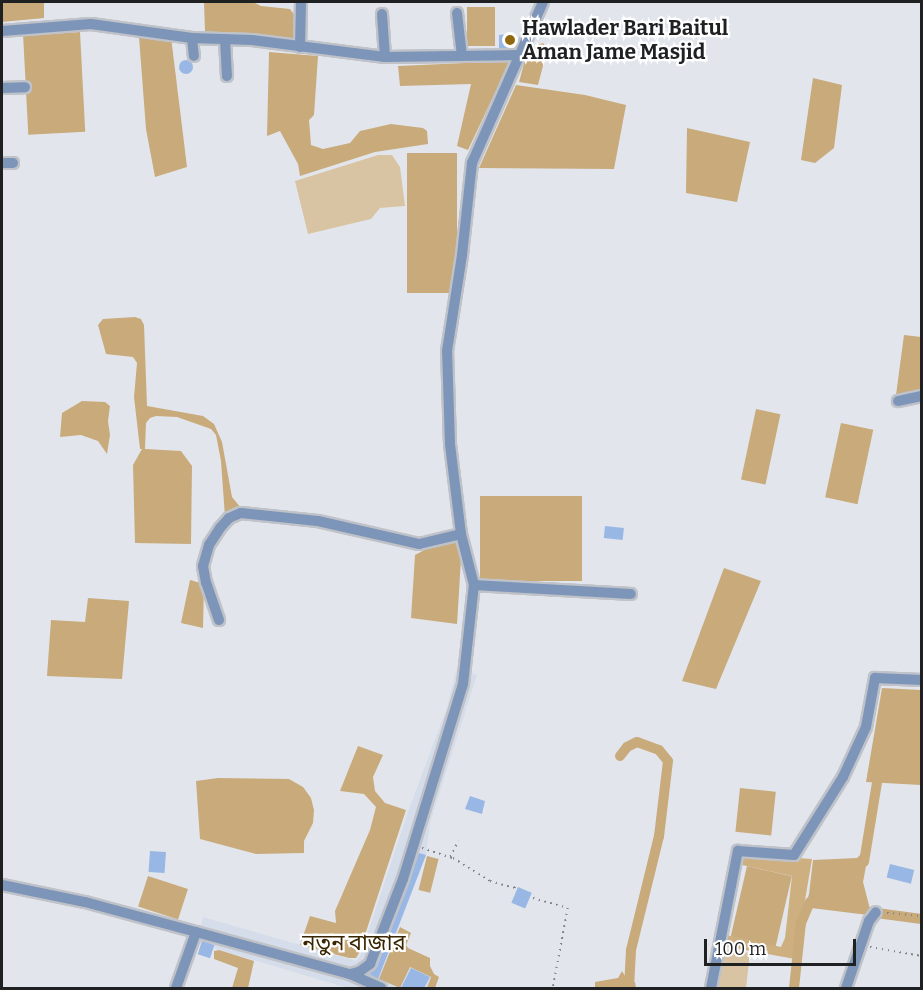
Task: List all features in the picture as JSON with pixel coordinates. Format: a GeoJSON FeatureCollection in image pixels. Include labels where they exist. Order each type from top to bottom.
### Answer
{"type":"FeatureCollection","features":[{"type":"Feature","properties":{"kind":"street"},"geometry":{"type":"LineString","coordinates":[[300,47],[301,2]]}},
{"type":"Feature","properties":{"kind":"street"},"geometry":{"type":"LineString","coordinates":[[350,974],[359,972],[370,964],[414,843],[463,684],[474,585],[461,534],[450,444],[447,351],[462,255],[472,163],[543,2]]}},
{"type":"Feature","properties":{"kind":"street"},"geometry":{"type":"LineString","coordinates":[[457,13],[462,56]]}},
{"type":"Feature","properties":{"kind":"street"},"geometry":{"type":"LineString","coordinates":[[382,14],[385,57]]}},
{"type":"Feature","properties":{"kind":"street"},"geometry":{"type":"LineString","coordinates":[[2,31],[91,24],[192,38],[225,39],[385,57],[520,55]]}},
{"type":"Feature","properties":{"kind":"street"},"geometry":{"type":"LineString","coordinates":[[192,38],[194,56]]}},
{"type":"Feature","properties":{"kind":"street"},"geometry":{"type":"LineString","coordinates":[[225,39],[227,76]]}},
{"type":"Feature","properties":{"kind":"street"},"geometry":{"type":"LineString","coordinates":[[2,88],[25,87]]}},
{"type":"Feature","properties":{"kind":"street"},"geometry":{"type":"LineString","coordinates":[[898,401],[921,396]]}},
{"type":"Feature","properties":{"kind":"street"},"geometry":{"type":"LineString","coordinates":[[219,620],[206,583],[203,566],[209,545],[220,528],[230,518],[241,513],[318,521],[420,544],[461,534]]}},
{"type":"Feature","properties":{"kind":"street"},"geometry":{"type":"LineString","coordinates":[[474,585],[631,594]]}},
{"type":"Feature","properties":{"kind":"street"},"geometry":{"type":"LineString","coordinates":[[711,988],[738,851],[794,855],[843,777],[867,727],[875,678],[921,680]]}},
{"type":"Feature","properties":{"kind":"street"},"geometry":{"type":"LineString","coordinates":[[2,885],[85,902],[196,932],[350,974],[381,988]]}},
{"type":"Feature","properties":{"kind":"street"},"geometry":{"type":"LineString","coordinates":[[846,988],[872,916]]}},
{"type":"Feature","properties":{"kind":"street"},"geometry":{"type":"LineString","coordinates":[[176,988],[196,932]]}},
{"type":"Feature","properties":{"kind":"path"},"geometry":{"type":"LineString","coordinates":[[450,857],[458,841]]}},
{"type":"Feature","properties":{"kind":"path"},"geometry":{"type":"LineString","coordinates":[[414,843],[424,849],[450,857],[490,881],[514,888],[518,885]]}},
{"type":"Feature","properties":{"kind":"path"},"geometry":{"type":"LineString","coordinates":[[533,898],[568,908],[553,988]]}},
{"type":"Feature","properties":{"kind":"path"},"geometry":{"type":"LineString","coordinates":[[872,916],[921,916]]}},
{"type":"Feature","properties":{"kind":"path"},"geometry":{"type":"LineString","coordinates":[[861,945],[921,956]]}},
{"type":"Feature","properties":{"kind":"shaded area"},"geometry":{"type":"Polygon","coordinates":[[[2,2],[44,2],[44,18],[2,22],[2,2]]]}},
{"type":"Feature","properties":{"kind":"shaded area"},"geometry":{"type":"Polygon","coordinates":[[[204,2],[253,2],[261,6],[290,9],[299,21],[297,41],[205,32],[204,2]]]}},
{"type":"Feature","properties":{"kind":"shaded area"},"geometry":{"type":"Polygon","coordinates":[[[467,7],[495,7],[495,46],[467,46],[467,7]]]}},
{"type":"Feature","properties":{"kind":"shaded area"},"geometry":{"type":"Polygon","coordinates":[[[80,32],[85,132],[28,135],[23,35],[80,32]]]}},
{"type":"Feature","properties":{"kind":"shaded area"},"geometry":{"type":"Polygon","coordinates":[[[139,37],[171,37],[187,167],[155,177],[146,129],[139,37]]]}},
{"type":"Feature","properties":{"kind":"shaded area"},"geometry":{"type":"Polygon","coordinates":[[[543,43],[550,51],[545,58],[538,85],[519,82],[525,60],[535,46],[543,43]]]}},
{"type":"Feature","properties":{"kind":"shaded area"},"geometry":{"type":"Polygon","coordinates":[[[269,52],[318,56],[314,115],[309,120],[311,145],[323,149],[350,143],[360,131],[391,124],[423,128],[427,131],[428,144],[375,152],[300,176],[298,164],[280,131],[267,136],[269,52]]]}},
{"type":"Feature","properties":{"kind":"shaded area"},"geometry":{"type":"Polygon","coordinates":[[[510,61],[468,150],[457,146],[471,84],[400,86],[398,66],[510,61]]]}},
{"type":"Feature","properties":{"kind":"shaded area"},"geometry":{"type":"Polygon","coordinates":[[[813,78],[842,85],[834,148],[815,163],[801,160],[813,78]]]}},
{"type":"Feature","properties":{"kind":"shaded area"},"geometry":{"type":"Polygon","coordinates":[[[516,85],[585,95],[626,105],[614,169],[479,168],[516,85]]]}},
{"type":"Feature","properties":{"kind":"shaded area"},"geometry":{"type":"Polygon","coordinates":[[[687,128],[750,142],[737,202],[686,193],[687,128]]]}},
{"type":"Feature","properties":{"kind":"shaded area"},"geometry":{"type":"Polygon","coordinates":[[[407,153],[457,153],[457,293],[407,293],[407,153]]]}},
{"type":"Feature","properties":{"kind":"shaded area"},"geometry":{"type":"Polygon","coordinates":[[[378,155],[392,155],[400,167],[405,206],[380,208],[371,219],[308,234],[295,181],[378,155]]]}},
{"type":"Feature","properties":{"kind":"shaded area"},"geometry":{"type":"Polygon","coordinates":[[[135,317],[141,319],[144,325],[147,406],[203,416],[214,424],[222,442],[232,497],[241,508],[225,517],[221,461],[216,435],[211,429],[177,417],[150,418],[146,423],[145,449],[181,451],[192,466],[191,544],[135,543],[133,465],[142,449],[140,449],[134,397],[137,363],[133,357],[106,354],[98,325],[103,319],[135,317]]]}},
{"type":"Feature","properties":{"kind":"shaded area"},"geometry":{"type":"Polygon","coordinates":[[[904,335],[921,337],[921,390],[896,395],[904,335]]]}},
{"type":"Feature","properties":{"kind":"shaded area"},"geometry":{"type":"Polygon","coordinates":[[[82,401],[105,402],[110,406],[108,421],[110,435],[107,454],[98,441],[81,435],[60,437],[62,413],[82,401]]]}},
{"type":"Feature","properties":{"kind":"shaded area"},"geometry":{"type":"Polygon","coordinates":[[[756,409],[780,414],[765,485],[741,479],[756,409]]]}},
{"type":"Feature","properties":{"kind":"shaded area"},"geometry":{"type":"Polygon","coordinates":[[[841,423],[873,430],[857,504],[825,497],[841,423]]]}},
{"type":"Feature","properties":{"kind":"shaded area"},"geometry":{"type":"Polygon","coordinates":[[[480,496],[582,496],[582,581],[480,581],[480,496]]]}},
{"type":"Feature","properties":{"kind":"shaded area"},"geometry":{"type":"Polygon","coordinates":[[[452,542],[462,543],[457,624],[411,618],[415,555],[432,546],[452,542]]]}},
{"type":"Feature","properties":{"kind":"shaded area"},"geometry":{"type":"Polygon","coordinates":[[[724,568],[761,581],[716,689],[682,681],[724,568]]]}},
{"type":"Feature","properties":{"kind":"shaded area"},"geometry":{"type":"Polygon","coordinates":[[[190,580],[204,584],[203,628],[181,623],[190,580]]]}},
{"type":"Feature","properties":{"kind":"shaded area"},"geometry":{"type":"Polygon","coordinates":[[[88,598],[129,601],[122,679],[47,676],[51,620],[85,622],[88,598]]]}},
{"type":"Feature","properties":{"kind":"shaded area"},"geometry":{"type":"Polygon","coordinates":[[[456,671],[477,675],[430,823],[426,855],[389,953],[439,977],[434,988],[348,988],[196,943],[203,917],[356,961],[360,956],[409,809],[447,707],[456,671]]]}},
{"type":"Feature","properties":{"kind":"shaded area"},"geometry":{"type":"Polygon","coordinates":[[[882,688],[921,690],[921,785],[866,782],[882,688]]]}},
{"type":"Feature","properties":{"kind":"shaded area"},"geometry":{"type":"Polygon","coordinates":[[[358,746],[383,755],[373,777],[375,791],[385,803],[406,810],[359,953],[356,958],[349,958],[300,945],[310,916],[336,923],[335,911],[370,830],[376,807],[364,794],[340,791],[358,746]]]}},
{"type":"Feature","properties":{"kind":"shaded area"},"geometry":{"type":"Polygon","coordinates":[[[218,778],[289,779],[303,787],[311,798],[314,810],[313,823],[304,841],[304,853],[256,854],[200,839],[196,781],[218,778]]]}},
{"type":"Feature","properties":{"kind":"shaded area"},"geometry":{"type":"Polygon","coordinates":[[[740,788],[776,792],[771,836],[735,832],[740,788]]]}},
{"type":"Feature","properties":{"kind":"shaded area"},"geometry":{"type":"Polygon","coordinates":[[[866,849],[869,850],[863,882],[870,909],[868,915],[811,908],[803,914],[809,894],[813,860],[857,858],[866,849]]]}},
{"type":"Feature","properties":{"kind":"shaded area"},"geometry":{"type":"Polygon","coordinates":[[[743,854],[812,859],[795,959],[724,946],[726,935],[781,947],[785,938],[792,876],[742,865],[743,854]]]}},
{"type":"Feature","properties":{"kind":"shaded area"},"geometry":{"type":"Polygon","coordinates":[[[427,856],[439,859],[430,893],[419,890],[427,856]]]}},
{"type":"Feature","properties":{"kind":"shaded area"},"geometry":{"type":"Polygon","coordinates":[[[747,866],[792,876],[776,947],[731,936],[747,866]]]}},
{"type":"Feature","properties":{"kind":"shaded area"},"geometry":{"type":"Polygon","coordinates":[[[148,876],[188,889],[178,919],[138,906],[148,876]]]}},
{"type":"Feature","properties":{"kind":"shaded area"},"geometry":{"type":"Polygon","coordinates":[[[400,927],[411,933],[406,945],[408,948],[430,958],[430,966],[434,974],[439,977],[435,988],[427,988],[431,977],[410,967],[400,988],[379,979],[400,927]]]}},
{"type":"Feature","properties":{"kind":"shaded area"},"geometry":{"type":"Polygon","coordinates":[[[722,949],[750,953],[746,988],[714,988],[722,949]]]}},
{"type":"Feature","properties":{"kind":"shaded area"},"geometry":{"type":"Polygon","coordinates":[[[219,950],[254,961],[248,988],[232,988],[238,968],[214,959],[214,951],[219,950]]]}},
{"type":"Feature","properties":{"kind":"shaded area"},"geometry":{"type":"Polygon","coordinates":[[[622,971],[628,981],[635,982],[636,988],[595,988],[595,982],[618,978],[622,971]]]}},
{"type":"Feature","properties":{"kind":"building"},"geometry":{"type":"Polygon","coordinates":[[[510,34],[511,48],[499,48],[499,35],[510,34]]]}},
{"type":"Feature","properties":{"kind":"building"},"geometry":{"type":"Polygon","coordinates":[[[186,60],[191,62],[193,67],[191,72],[186,74],[181,72],[179,67],[181,62],[186,60]]]}},
{"type":"Feature","properties":{"kind":"building"},"geometry":{"type":"Polygon","coordinates":[[[605,526],[624,528],[623,540],[604,538],[605,526]]]}},
{"type":"Feature","properties":{"kind":"building"},"geometry":{"type":"Polygon","coordinates":[[[470,796],[485,801],[482,814],[465,809],[470,796]]]}},
{"type":"Feature","properties":{"kind":"building"},"geometry":{"type":"Polygon","coordinates":[[[150,851],[166,852],[164,873],[149,872],[150,851]]]}},
{"type":"Feature","properties":{"kind":"building"},"geometry":{"type":"Polygon","coordinates":[[[419,853],[426,855],[378,979],[369,974],[377,967],[419,853]]]}},
{"type":"Feature","properties":{"kind":"building"},"geometry":{"type":"Polygon","coordinates":[[[890,864],[914,870],[911,884],[887,878],[890,864]]]}},
{"type":"Feature","properties":{"kind":"building"},"geometry":{"type":"Polygon","coordinates":[[[518,887],[532,893],[525,909],[511,903],[518,887]]]}},
{"type":"Feature","properties":{"kind":"building"},"geometry":{"type":"Polygon","coordinates":[[[202,941],[214,945],[210,958],[198,954],[202,941]]]}},
{"type":"Feature","properties":{"kind":"building"},"geometry":{"type":"Polygon","coordinates":[[[411,968],[430,977],[424,988],[401,988],[411,968]]]}},
{"type":"Feature","properties":{"kind":"waterway"},"geometry":{"type":"LineString","coordinates":[[620,756],[627,747],[637,742],[659,750],[668,761],[659,836],[631,950],[629,988]]}},
{"type":"Feature","properties":{"kind":"waterway"},"geometry":{"type":"LineString","coordinates":[[864,862],[877,783]]}},
{"type":"Feature","properties":{"kind":"waterway"},"geometry":{"type":"LineString","coordinates":[[794,988],[801,923],[810,902]]}},
{"type":"Feature","properties":{"kind":"waterway"},"geometry":{"type":"LineString","coordinates":[[869,912],[922,919]]}},
{"type":"Feature","properties":{"kind":"place","name":"Hawlader Bari Baitul Aman Jame Masjid"},"geometry":{"type":"Point","coordinates":[510,40]}},
{"type":"Feature","properties":{"kind":"district","name":"নতুন বাজার"},"geometry":{"type":"Point","coordinates":[354,943]}}]}
